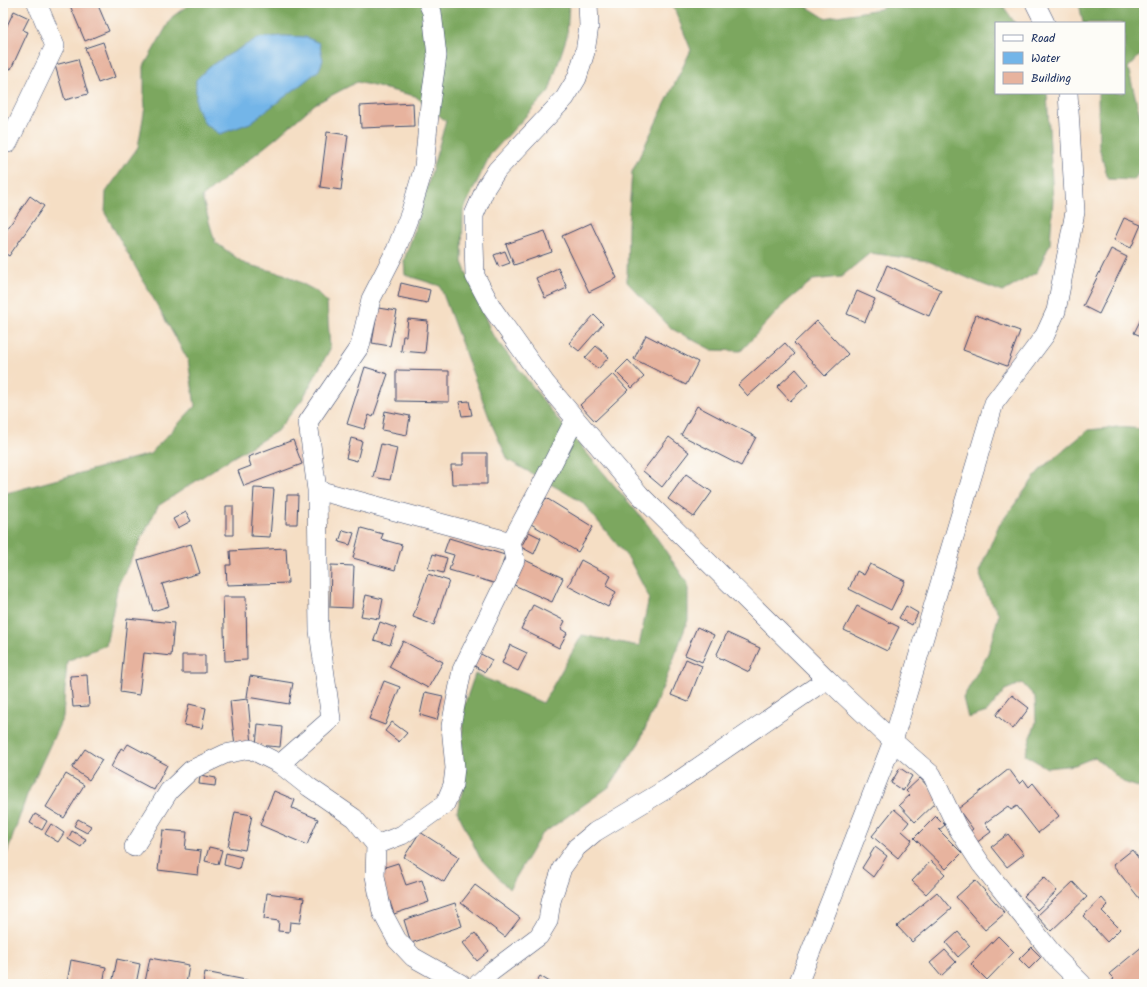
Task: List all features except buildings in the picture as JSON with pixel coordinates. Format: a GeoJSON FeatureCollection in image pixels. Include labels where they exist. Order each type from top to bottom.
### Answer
{"type":"FeatureCollection","features":[{"type":"Feature","properties":{"kind":"street"},"geometry":{"type":"LineString","coordinates":[[3,141],[8,143],[55,46],[37,3]]}},
{"type":"Feature","properties":{"kind":"street"},"geometry":{"type":"LineString","coordinates":[[280,764],[331,719],[319,632],[317,490],[308,422],[360,346],[371,299],[396,250],[410,214],[424,167],[430,104],[437,56],[432,12],[428,3]]}},
{"type":"Feature","properties":{"kind":"street"},"geometry":{"type":"LineString","coordinates":[[588,3],[589,26],[586,52],[577,78],[565,98],[497,170],[486,187],[474,216],[475,276],[492,308],[546,384],[640,495],[827,680],[932,775],[957,827],[982,864],[1056,958],[1082,984]]}},
{"type":"Feature","properties":{"kind":"street"},"geometry":{"type":"LineString","coordinates":[[1035,3],[1044,22]]}},
{"type":"Feature","properties":{"kind":"street"},"geometry":{"type":"LineString","coordinates":[[798,984],[893,741],[994,403],[1045,335],[1056,310],[1075,212],[1068,94]]}},
{"type":"Feature","properties":{"kind":"street"},"geometry":{"type":"LineString","coordinates":[[376,845],[402,835],[444,804],[453,785],[455,768],[451,726],[462,670],[515,560],[511,542],[575,419]]}},
{"type":"Feature","properties":{"kind":"street"},"geometry":{"type":"LineString","coordinates":[[317,490],[511,542]]}},
{"type":"Feature","properties":{"kind":"street"},"geometry":{"type":"LineString","coordinates":[[478,984],[491,972],[539,936],[548,921],[551,901],[562,868],[577,847],[595,832],[668,788],[827,680]]}},
{"type":"Feature","properties":{"kind":"street"},"geometry":{"type":"LineString","coordinates":[[134,846],[169,791],[191,770],[224,754],[250,749],[280,764],[309,787],[354,818],[376,845],[375,876],[382,912],[397,940],[413,957],[461,984]]}},
{"type":"Feature","properties":{"kind":"green space"},"geometry":{"type":"Polygon","coordinates":[[[191,3],[569,3],[567,36],[549,91],[490,155],[463,211],[462,262],[492,334],[556,417],[648,525],[688,584],[688,620],[665,682],[639,743],[609,787],[541,835],[509,889],[480,858],[457,811],[464,785],[462,749],[463,709],[475,674],[543,703],[582,635],[639,646],[649,597],[629,559],[582,502],[508,460],[492,425],[440,286],[405,275],[404,260],[416,226],[446,121],[415,96],[357,82],[315,104],[276,138],[202,197],[215,242],[245,264],[284,274],[316,291],[327,302],[330,349],[302,400],[277,431],[225,462],[158,506],[118,585],[106,645],[67,661],[63,717],[27,795],[3,865],[3,494],[150,454],[195,406],[188,360],[105,213],[106,192],[138,147],[145,107],[144,66],[172,17],[191,3]]]}},
{"type":"Feature","properties":{"kind":"green space"},"geometry":{"type":"Polygon","coordinates":[[[672,3],[801,3],[825,18],[880,9],[889,3],[1001,3],[1014,22],[995,22],[995,94],[1047,94],[1053,200],[1050,244],[1037,272],[1003,292],[928,261],[870,253],[841,277],[813,280],[785,303],[741,351],[712,350],[672,329],[627,282],[628,224],[632,172],[691,50],[672,3]]]}},
{"type":"Feature","properties":{"kind":"green space"},"geometry":{"type":"Polygon","coordinates":[[[1079,3],[1144,3],[1144,51],[1128,68],[1144,131],[1144,164],[1134,180],[1108,179],[1099,147],[1098,94],[1125,94],[1125,22],[1083,22],[1079,3]]]}},
{"type":"Feature","properties":{"kind":"green space"},"geometry":{"type":"Polygon","coordinates":[[[1118,427],[1144,429],[1144,789],[1123,782],[1095,757],[1075,765],[1047,768],[1025,755],[1036,722],[1035,697],[1022,683],[1005,690],[987,712],[968,718],[963,698],[988,653],[999,614],[987,595],[979,572],[998,527],[1039,471],[1088,430],[1118,427]]]}},
{"type":"Feature","properties":{"kind":"water"},"geometry":{"type":"Polygon","coordinates":[[[284,36],[305,37],[319,43],[323,60],[319,70],[250,123],[220,134],[205,124],[196,106],[196,80],[210,66],[258,38],[284,36]]]}}]}
